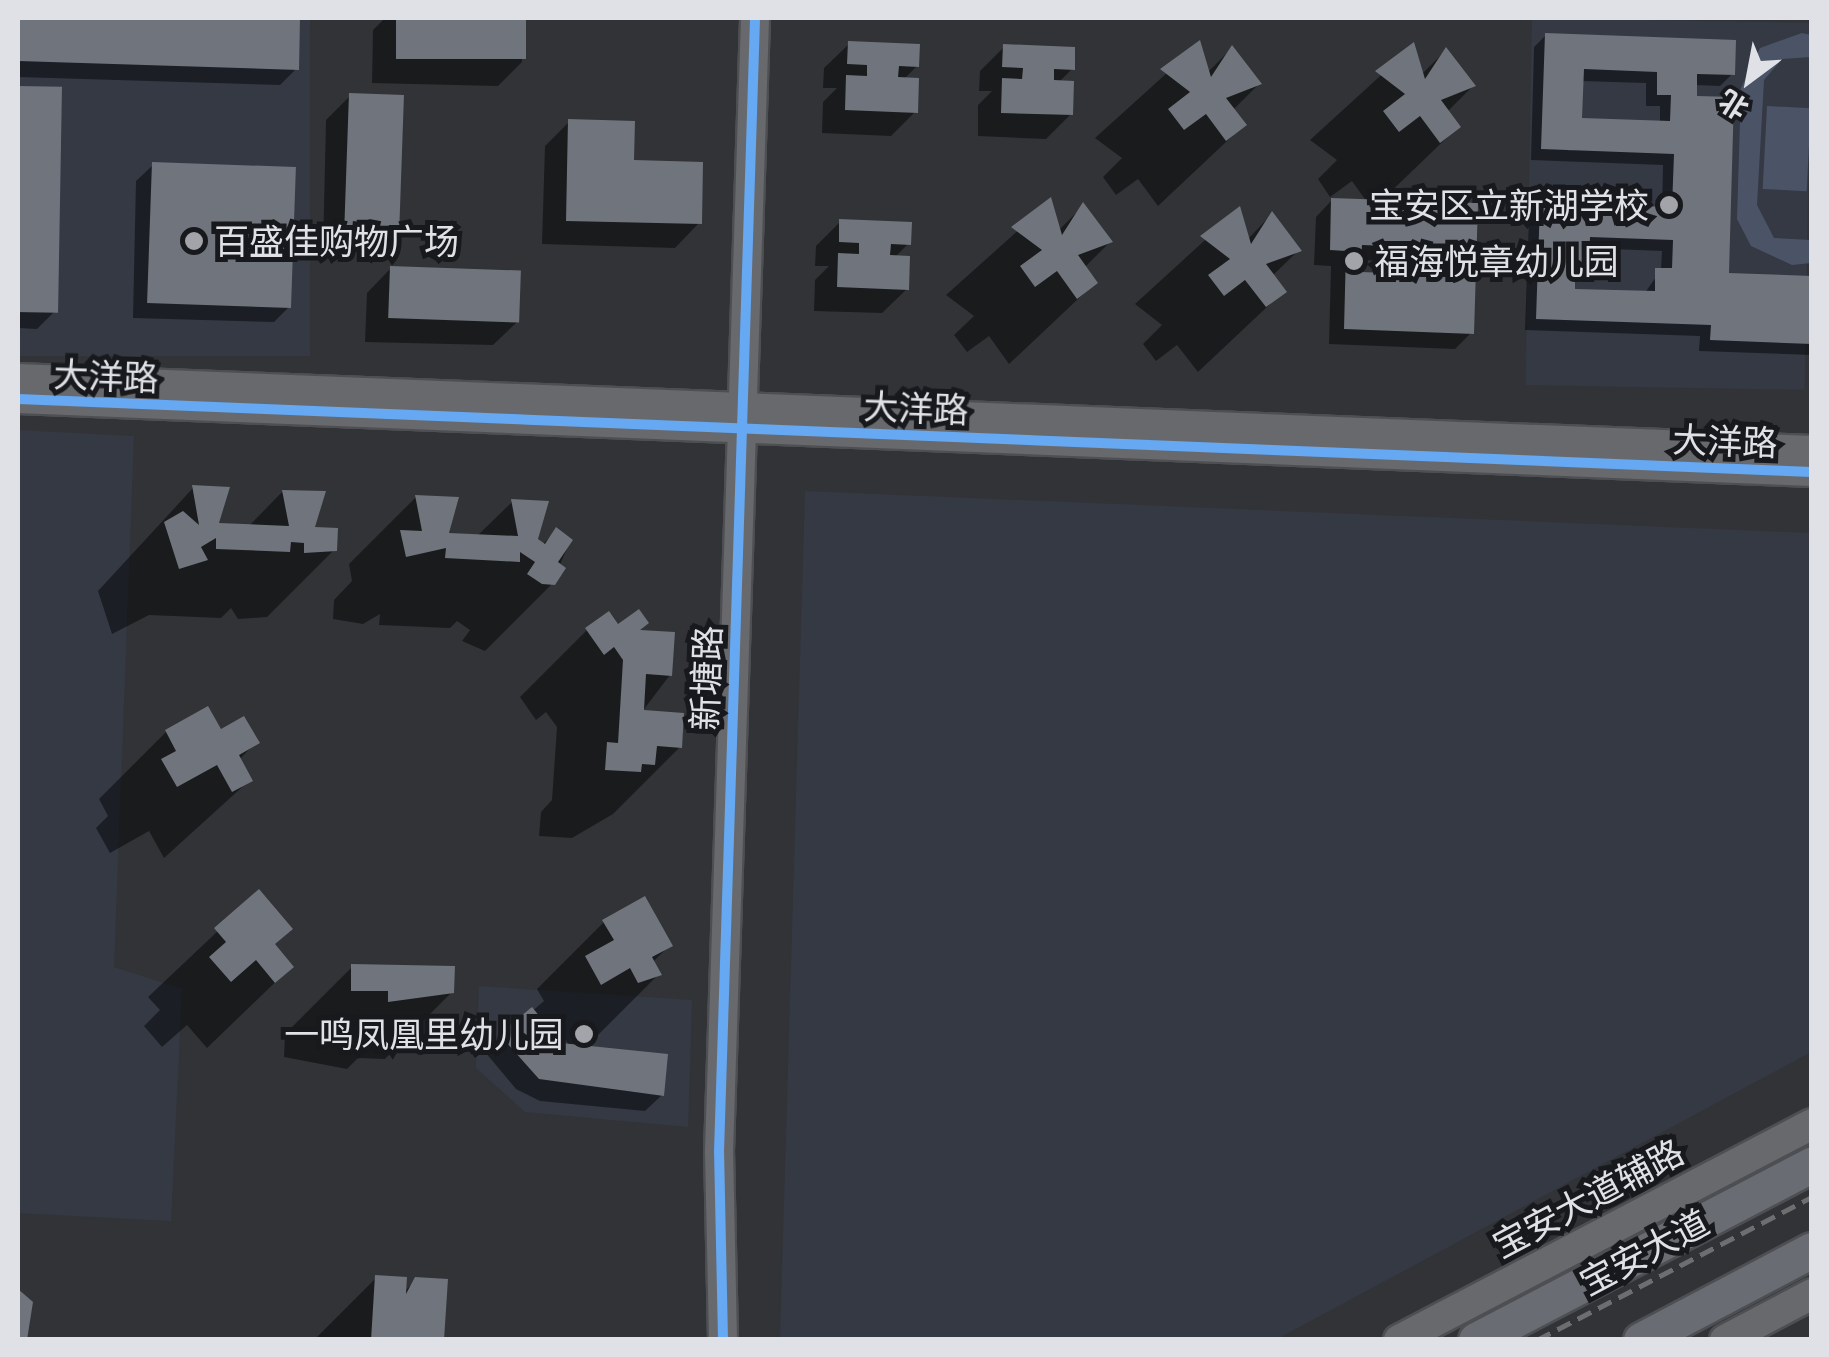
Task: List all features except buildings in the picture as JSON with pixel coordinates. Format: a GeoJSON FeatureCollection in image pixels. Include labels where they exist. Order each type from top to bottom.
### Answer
{"type":"FeatureCollection","features":[{"type":"Feature","properties":{"kind":"main road","name":"宝安大道辅路"},"geometry":{"type":"LineString","coordinates":[[1398,1340],[1812,1124]]}},
{"type":"Feature","properties":{"kind":"main road","name":"宝安大道"},"geometry":{"type":"LineString","coordinates":[[1476,1340],[1812,1164]]}},
{"type":"Feature","properties":{"kind":"main road"},"geometry":{"type":"LineString","coordinates":[[1642,1340],[1812,1250]]}},
{"type":"Feature","properties":{"kind":"main road"},"geometry":{"type":"LineString","coordinates":[[1725,1340],[1812,1294]]}},
{"type":"Feature","properties":{"kind":"street","name":"新塘路"},"geometry":{"type":"LineString","coordinates":[[723,1340],[719,1152],[755,18]]}},
{"type":"Feature","properties":{"kind":"street","name":"大洋路"},"geometry":{"type":"LineString","coordinates":[[18,378],[1812,472]]}},
{"type":"Feature","properties":{"kind":"street","name":"大洋路"},"geometry":{"type":"LineString","coordinates":[[18,400],[1812,450]]}},
{"type":"Feature","properties":{"kind":"shaded area"},"geometry":{"type":"Polygon","coordinates":[[[18,18],[310,18],[310,356],[18,356],[18,18]]]}},
{"type":"Feature","properties":{"kind":"shaded area","name":"宝安区立新湖学校"},"geometry":{"type":"Polygon","coordinates":[[[1532,18],[1811,23],[1805,390],[1526,385],[1532,18]]]}},
{"type":"Feature","properties":{"kind":"shaded area"},"geometry":{"type":"Polygon","coordinates":[[[1802,33],[1811,35],[1811,57],[1782,59],[1764,80],[1757,205],[1774,238],[1811,240],[1811,263],[1792,265],[1751,246],[1737,219],[1741,88],[1760,48],[1802,33]]]}},
{"type":"Feature","properties":{"kind":"shaded area"},"geometry":{"type":"Polygon","coordinates":[[[1767,106],[1811,108],[1807,191],[1763,189],[1767,106]]]}},
{"type":"Feature","properties":{"kind":"shaded area"},"geometry":{"type":"Polygon","coordinates":[[[18,430],[134,436],[114,967],[182,989],[171,1221],[18,1213],[18,430]]]}},
{"type":"Feature","properties":{"kind":"shaded area"},"geometry":{"type":"Polygon","coordinates":[[[805,491],[1811,533],[1811,1052],[1277,1339],[780,1339],[805,491]]]}},
{"type":"Feature","properties":{"kind":"shaded area","name":"一鸣凤凰里幼儿园"},"geometry":{"type":"Polygon","coordinates":[[[479,986],[692,1000],[688,1127],[525,1112],[476,1068],[479,986]]]}},
{"type":"Feature","properties":{"kind":"railway"},"geometry":{"type":"LineString","coordinates":[[1537,1340],[1812,1197]]}},
{"type":"Feature","properties":{"kind":"cycle path"},"geometry":{"type":"LineString","coordinates":[[723,1340],[719,1152],[755,18]]}},
{"type":"Feature","properties":{"kind":"cycle path"},"geometry":{"type":"LineString","coordinates":[[18,399],[1812,472]]}},
{"type":"Feature","properties":{"kind":"place","name":"宝安区立新湖学校"},"geometry":{"type":"Point","coordinates":[1669,205]}},
{"type":"Feature","properties":{"kind":"place","name":"百盛佳购物广场"},"geometry":{"type":"Point","coordinates":[194,241]}},
{"type":"Feature","properties":{"kind":"place","name":"福海悦章幼儿园"},"geometry":{"type":"Point","coordinates":[1354,261]}},
{"type":"Feature","properties":{"kind":"place","name":"一鸣凤凰里幼儿园"},"geometry":{"type":"Point","coordinates":[584,1034]}}]}
